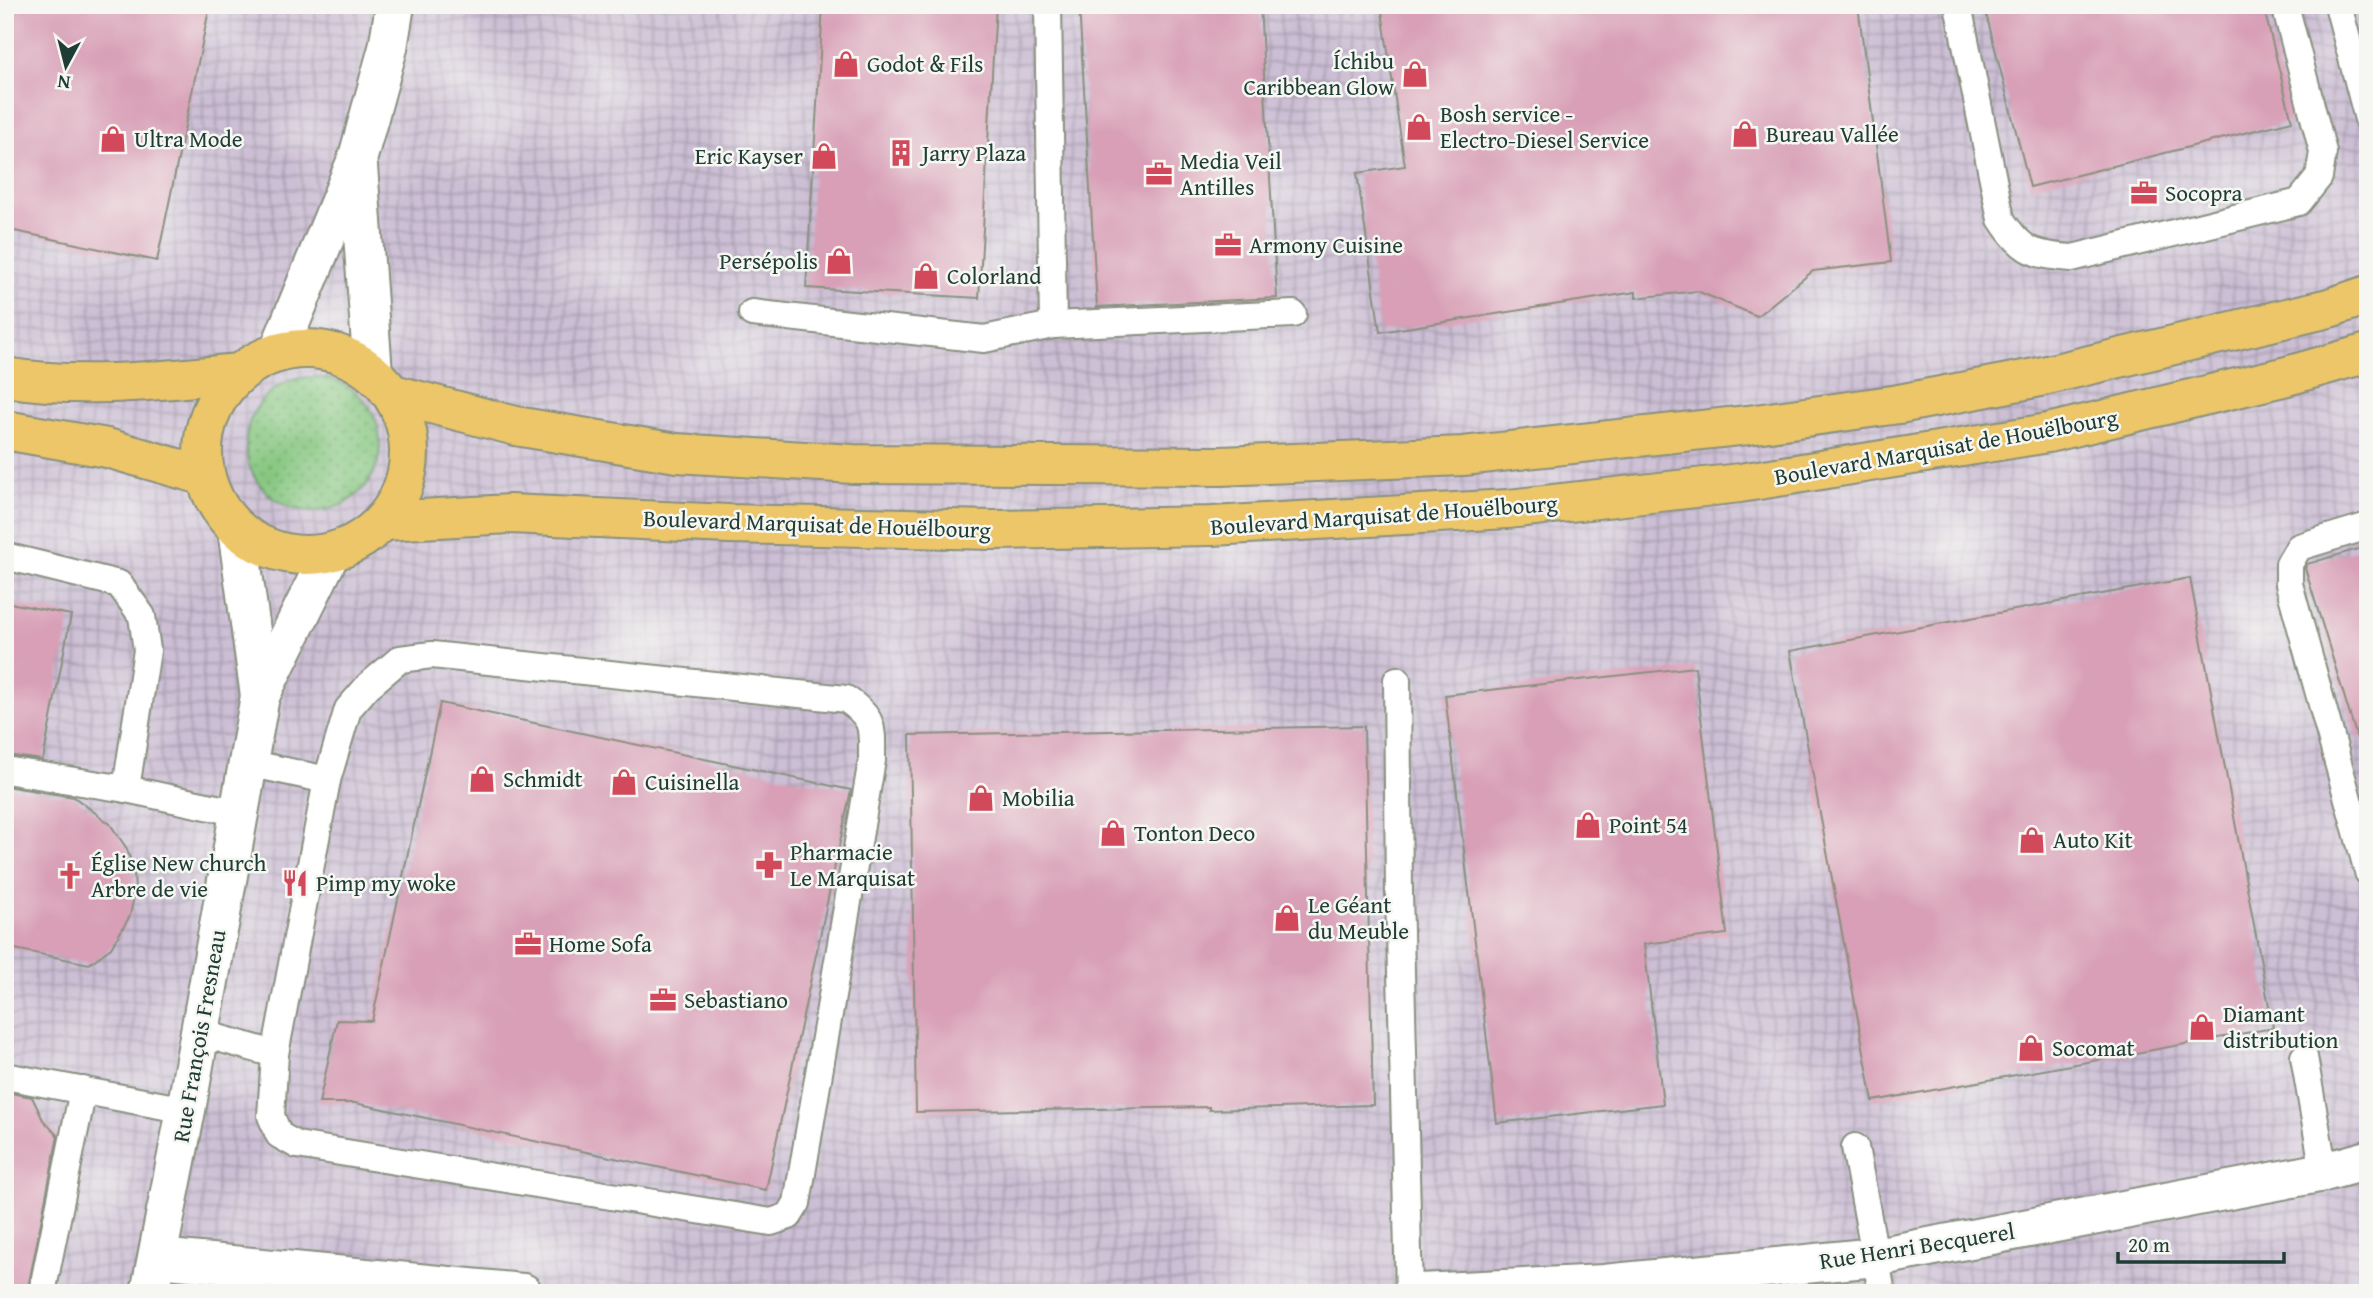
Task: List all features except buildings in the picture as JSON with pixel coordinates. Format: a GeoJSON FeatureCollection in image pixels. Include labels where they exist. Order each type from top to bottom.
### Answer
{"type":"FeatureCollection","features":[{"type":"Feature","properties":{"kind":"main road"},"geometry":{"type":"LineString","coordinates":[[383,383],[407,425],[411,458],[403,491],[385,520],[360,541],[330,554],[297,555],[265,548],[237,529],[217,505],[205,476],[202,448],[208,420],[220,394],[257,360],[278,353],[311,348],[344,355],[383,383],[516,426],[677,453],[853,464],[1221,466],[1463,456],[1748,425],[1899,404],[2035,378],[2329,308],[2368,295]]}},
{"type":"Feature","properties":{"kind":"main road","name":"Boulevard Marquisat de Houëlbourg"},"geometry":{"type":"LineString","coordinates":[[385,520],[510,513],[729,524],[993,530],[1212,526],[1508,509],[1741,483],[2048,433],[2287,376],[2368,353]]}},
{"type":"Feature","properties":{"kind":"main road"},"geometry":{"type":"LineString","coordinates":[[5,377],[96,383],[240,373]]}},
{"type":"Feature","properties":{"kind":"main road"},"geometry":{"type":"LineString","coordinates":[[5,430],[107,448],[205,476]]}},
{"type":"Feature","properties":{"kind":"street"},"geometry":{"type":"LineString","coordinates":[[278,353],[358,157],[388,48],[395,5]]}},
{"type":"Feature","properties":{"kind":"street"},"geometry":{"type":"LineString","coordinates":[[358,157],[383,383]]}},
{"type":"Feature","properties":{"kind":"street","name":"Rue François Fresneau"},"geometry":{"type":"LineString","coordinates":[[237,529],[260,696]]}},
{"type":"Feature","properties":{"kind":"street","name":"Rue François Fresneau"},"geometry":{"type":"LineString","coordinates":[[154,1275],[260,696],[330,554]]}},
{"type":"Feature","properties":{"kind":"street","name":"Rue Henri Becquerel"},"geometry":{"type":"LineString","coordinates":[[1419,1293],[1879,1275],[2368,1160]]}},
{"type":"Feature","properties":{"kind":"street"},"geometry":{"type":"LineString","coordinates":[[154,1275],[523,1293]]}},
{"type":"Feature","properties":{"kind":"lane"},"geometry":{"type":"LineString","coordinates":[[1048,5],[1053,325]]}},
{"type":"Feature","properties":{"kind":"lane"},"geometry":{"type":"LineString","coordinates":[[1958,5],[2001,219],[2015,240],[2041,256],[2072,258],[2299,202],[2319,177],[2323,152],[2285,5]]}},
{"type":"Feature","properties":{"kind":"lane"},"geometry":{"type":"LineString","coordinates":[[2338,5],[2368,120]]}},
{"type":"Feature","properties":{"kind":"lane"},"geometry":{"type":"LineString","coordinates":[[752,313],[984,339],[1053,325],[1293,314]]}},
{"type":"Feature","properties":{"kind":"lane"},"geometry":{"type":"LineString","coordinates":[[2368,526],[2299,547],[2289,564],[2289,584],[2368,872]]}},
{"type":"Feature","properties":{"kind":"lane"},"geometry":{"type":"LineString","coordinates":[[5,556],[119,584],[142,616],[147,650],[126,789]]}},
{"type":"Feature","properties":{"kind":"lane"},"geometry":{"type":"LineString","coordinates":[[432,655],[846,699],[859,708],[872,724],[872,760],[797,1203],[789,1216],[771,1222],[297,1144],[279,1135],[271,1116],[275,1054],[327,780],[348,709],[368,686],[400,659],[432,655]]}},
{"type":"Feature","properties":{"kind":"lane"},"geometry":{"type":"LineString","coordinates":[[1397,680],[1399,892],[1409,1293]]}},
{"type":"Feature","properties":{"kind":"lane"},"geometry":{"type":"LineString","coordinates":[[248,764],[327,780]]}},
{"type":"Feature","properties":{"kind":"lane"},"geometry":{"type":"LineString","coordinates":[[5,770],[126,789],[240,813]]}},
{"type":"Feature","properties":{"kind":"lane"},"geometry":{"type":"LineString","coordinates":[[200,1033],[275,1054]]}},
{"type":"Feature","properties":{"kind":"lane"},"geometry":{"type":"LineString","coordinates":[[2304,1057],[2324,1172]]}},
{"type":"Feature","properties":{"kind":"lane"},"geometry":{"type":"LineString","coordinates":[[5,1076],[186,1110]]}},
{"type":"Feature","properties":{"kind":"lane"},"geometry":{"type":"LineString","coordinates":[[42,1293],[83,1090]]}},
{"type":"Feature","properties":{"kind":"lane"},"geometry":{"type":"LineString","coordinates":[[1855,1147],[1879,1275]]}},
{"type":"Feature","properties":{"kind":"shaded area"},"geometry":{"type":"Polygon","coordinates":[[[5,5],[2368,5],[2368,1293],[5,1293],[5,5]]]}},
{"type":"Feature","properties":{"kind":"green space"},"geometry":{"type":"Polygon","coordinates":[[[313,377],[339,382],[361,396],[375,418],[380,444],[375,470],[361,492],[339,506],[313,511],[287,506],[265,492],[251,470],[246,444],[251,418],[265,396],[287,382],[313,377]]]}},
{"type":"Feature","properties":{"kind":"place","name":"Godot & Fils"},"geometry":{"type":"Point","coordinates":[846,64]}},
{"type":"Feature","properties":{"kind":"place","name":"Íchibu Caribbean Glow"},"geometry":{"type":"Point","coordinates":[1415,74]}},
{"type":"Feature","properties":{"kind":"place","name":"Bosh service - Electro-Diesel Service"},"geometry":{"type":"Point","coordinates":[1419,127]}},
{"type":"Feature","properties":{"kind":"place","name":"Bureau Vallée"},"geometry":{"type":"Point","coordinates":[1745,134]}},
{"type":"Feature","properties":{"kind":"place","name":"Ultra Mode"},"geometry":{"type":"Point","coordinates":[113,139]}},
{"type":"Feature","properties":{"kind":"place","name":"Jarry Plaza"},"geometry":{"type":"Point","coordinates":[901,153]}},
{"type":"Feature","properties":{"kind":"place","name":"Eric Kayser"},"geometry":{"type":"Point","coordinates":[824,156]}},
{"type":"Feature","properties":{"kind":"place","name":"Media Veil Antilles"},"geometry":{"type":"Point","coordinates":[1159,174]}},
{"type":"Feature","properties":{"kind":"place","name":"Socopra"},"geometry":{"type":"Point","coordinates":[2144,193]}},
{"type":"Feature","properties":{"kind":"place","name":"Armony Cuisine"},"geometry":{"type":"Point","coordinates":[1228,245]}},
{"type":"Feature","properties":{"kind":"place","name":"Persépolis"},"geometry":{"type":"Point","coordinates":[839,261]}},
{"type":"Feature","properties":{"kind":"place","name":"Colorland"},"geometry":{"type":"Point","coordinates":[926,276]}},
{"type":"Feature","properties":{"kind":"place","name":"Schmidt"},"geometry":{"type":"Point","coordinates":[482,779]}},
{"type":"Feature","properties":{"kind":"place","name":"Cuisinella"},"geometry":{"type":"Point","coordinates":[624,782]}},
{"type":"Feature","properties":{"kind":"place","name":"Mobilia"},"geometry":{"type":"Point","coordinates":[981,798]}},
{"type":"Feature","properties":{"kind":"place","name":"Point 54"},"geometry":{"type":"Point","coordinates":[1588,825]}},
{"type":"Feature","properties":{"kind":"place","name":"Tonton Deco"},"geometry":{"type":"Point","coordinates":[1113,833]}},
{"type":"Feature","properties":{"kind":"place","name":"Auto Kit"},"geometry":{"type":"Point","coordinates":[2032,840]}},
{"type":"Feature","properties":{"kind":"place","name":"Pharmacie Le Marquisat"},"geometry":{"type":"Point","coordinates":[769,865]}},
{"type":"Feature","properties":{"kind":"place","name":"Église New church Arbre de vie"},"geometry":{"type":"Point","coordinates":[70,876]}},
{"type":"Feature","properties":{"kind":"place","name":"Pimp my woke"},"geometry":{"type":"Point","coordinates":[295,883]}},
{"type":"Feature","properties":{"kind":"place","name":"Le Géant du Meuble"},"geometry":{"type":"Point","coordinates":[1287,918]}},
{"type":"Feature","properties":{"kind":"place","name":"Home Sofa"},"geometry":{"type":"Point","coordinates":[528,944]}},
{"type":"Feature","properties":{"kind":"place","name":"Sebastiano"},"geometry":{"type":"Point","coordinates":[663,1000]}},
{"type":"Feature","properties":{"kind":"place","name":"Diamant distribution"},"geometry":{"type":"Point","coordinates":[2202,1027]}},
{"type":"Feature","properties":{"kind":"place","name":"Socomat"},"geometry":{"type":"Point","coordinates":[2031,1048]}}]}
